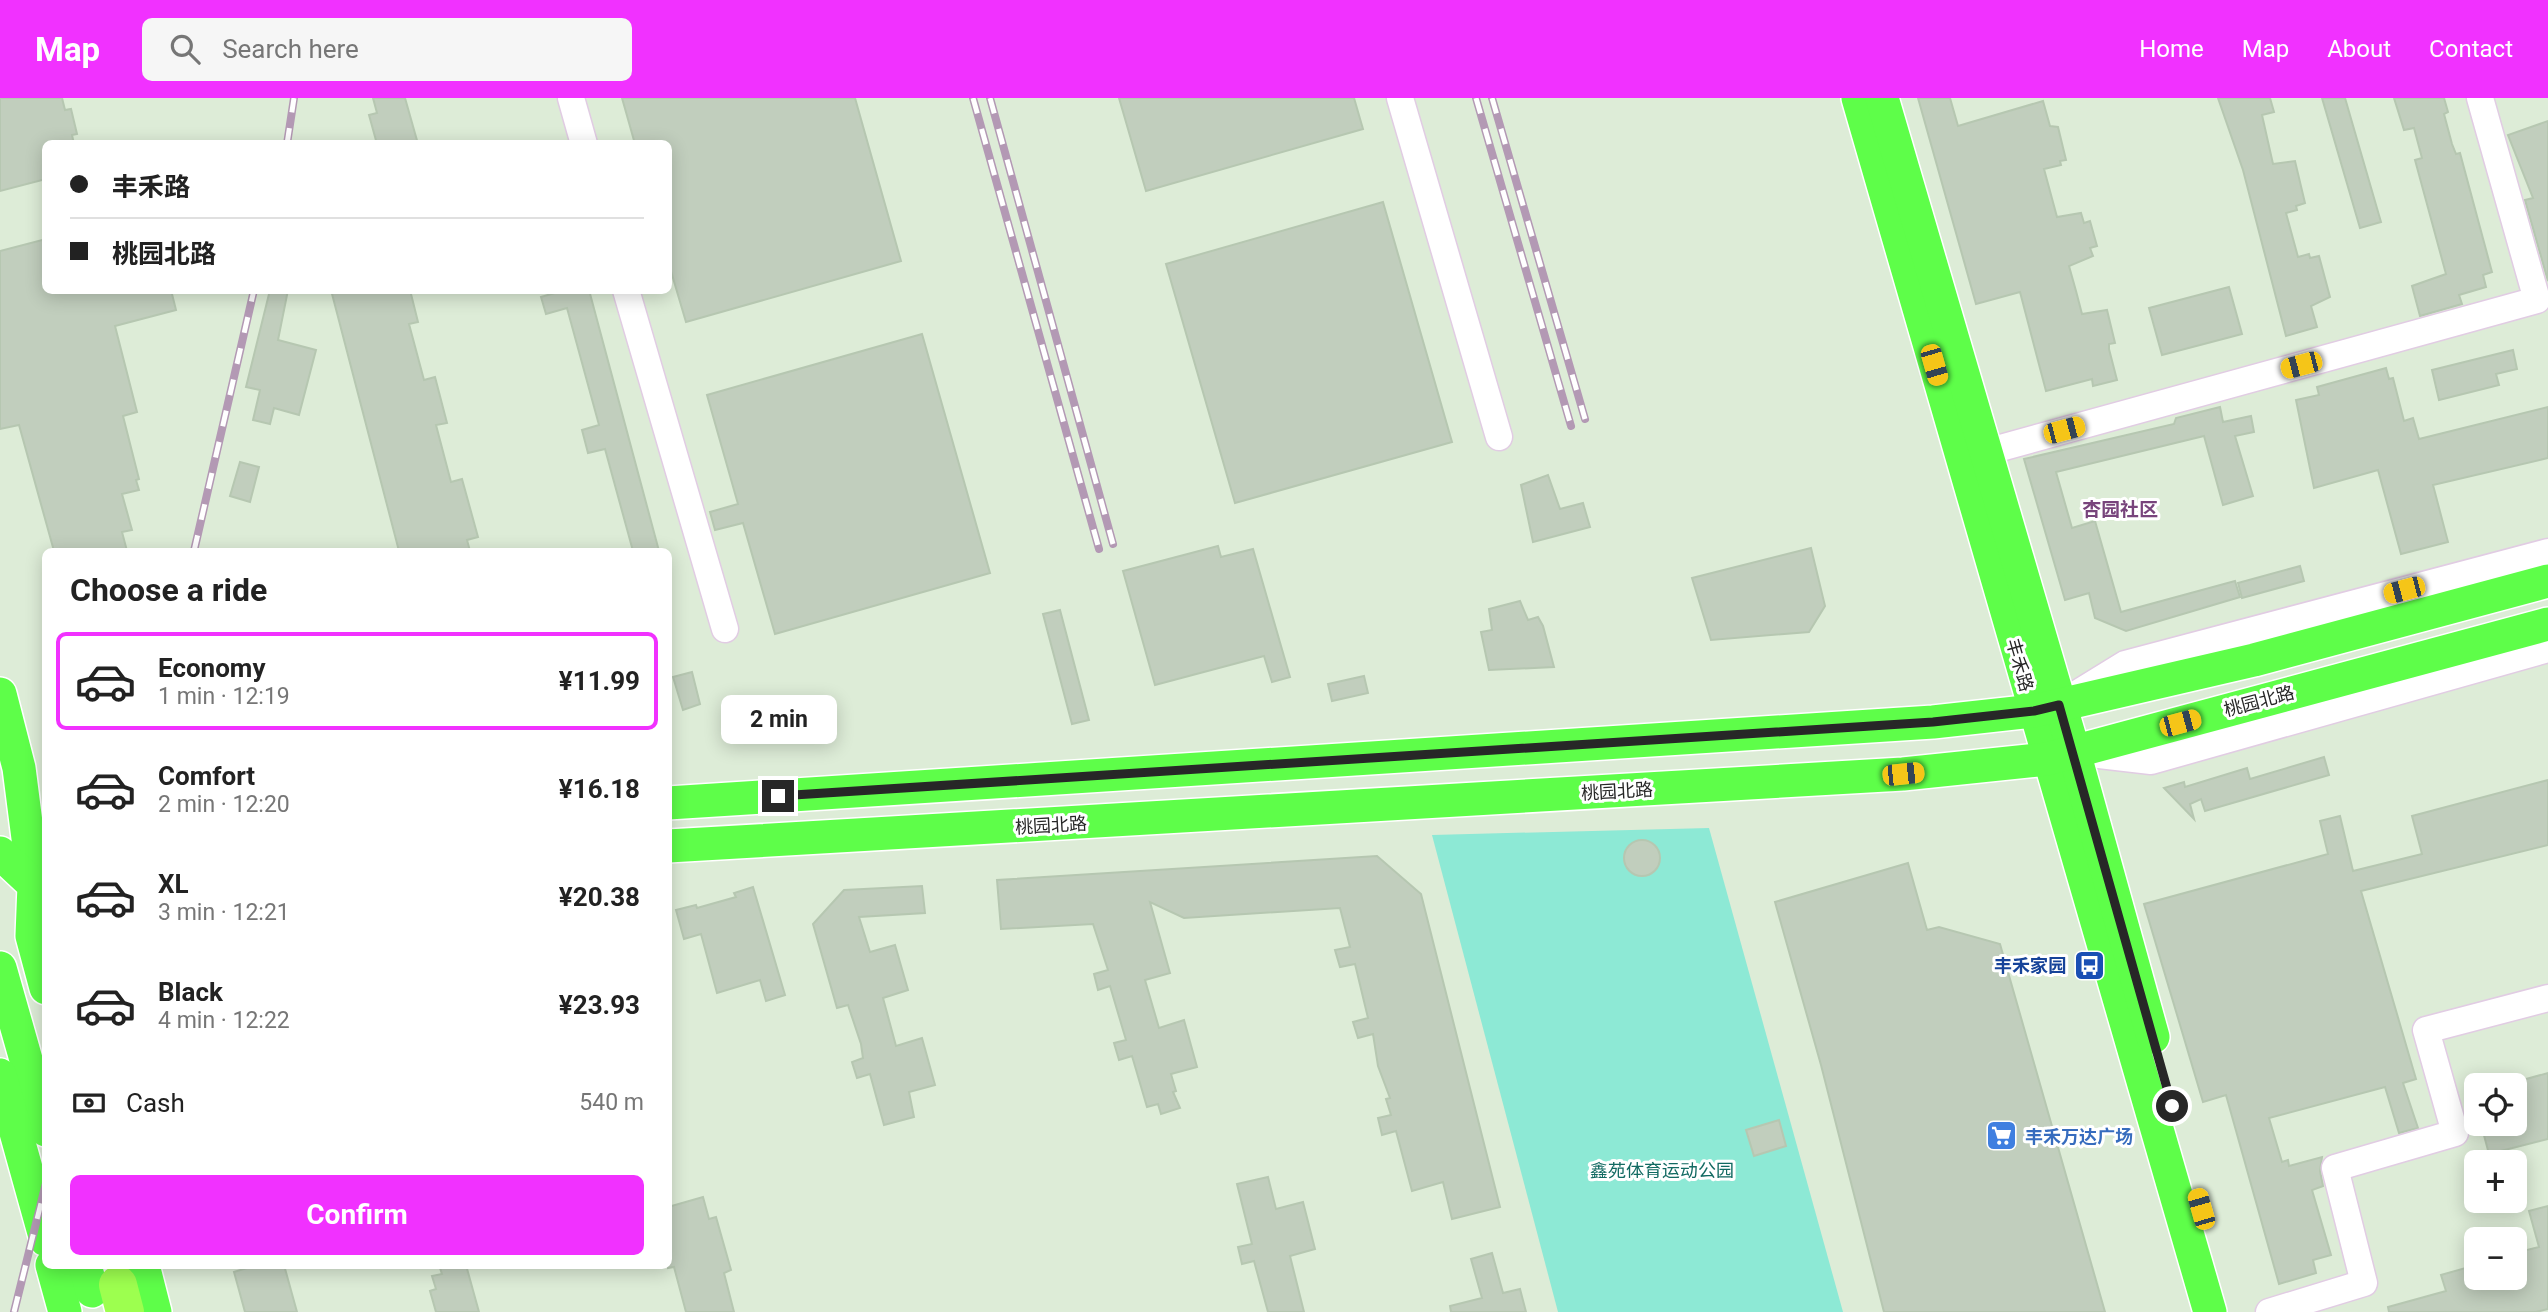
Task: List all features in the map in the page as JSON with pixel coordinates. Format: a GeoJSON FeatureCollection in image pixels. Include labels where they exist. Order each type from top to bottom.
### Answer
{"type":"FeatureCollection","features":[{"type":"Feature","properties":{"kind":"main road","name":"丰禾路"},"geometry":{"type":"LineString","coordinates":[[1858,98],[2047,708]]}},
{"type":"Feature","properties":{"kind":"main road","name":"丰禾路"},"geometry":{"type":"LineString","coordinates":[[1882,98],[1986,452],[2047,708],[2210,1312]]}},
{"type":"Feature","properties":{"kind":"main road"},"geometry":{"type":"LineString","coordinates":[[672,803],[1933,722],[2047,708],[2254,660],[2540,583]]}},
{"type":"Feature","properties":{"kind":"main road","name":"桃园北路"},"geometry":{"type":"LineString","coordinates":[[672,846],[1903,774],[2060,756],[2546,632]]}},
{"type":"Feature","properties":{"kind":"main road"},"geometry":{"type":"LineString","coordinates":[[0,694],[19,768],[19,847],[42,892],[32,936],[42,973]]}},
{"type":"Feature","properties":{"kind":"main road","name":"丰禾路"},"geometry":{"type":"LineString","coordinates":[[2060,756],[2230,1312]]}},
{"type":"Feature","properties":{"kind":"main road"},"geometry":{"type":"LineString","coordinates":[[0,893],[42,892]]}},
{"type":"Feature","properties":{"kind":"main road"},"geometry":{"type":"LineString","coordinates":[[0,968],[42,1116]]}},
{"type":"Feature","properties":{"kind":"main road"},"geometry":{"type":"LineString","coordinates":[[0,1075],[42,1226]]}},
{"type":"Feature","properties":{"kind":"main road"},"geometry":{"type":"LineString","coordinates":[[61,1269],[155,1312]]}},
{"type":"Feature","properties":{"kind":"street"},"geometry":{"type":"LineString","coordinates":[[570,98],[583,140]]}},
{"type":"Feature","properties":{"kind":"street"},"geometry":{"type":"LineString","coordinates":[[1400,98],[1499,437]]}},
{"type":"Feature","properties":{"kind":"street"},"geometry":{"type":"LineString","coordinates":[[1986,452],[2537,300],[2480,98]]}},
{"type":"Feature","properties":{"kind":"street"},"geometry":{"type":"LineString","coordinates":[[627,294],[725,629]]}},
{"type":"Feature","properties":{"kind":"street"},"geometry":{"type":"LineString","coordinates":[[2047,708],[2125,664],[2548,552]]}},
{"type":"Feature","properties":{"kind":"street"},"geometry":{"type":"LineString","coordinates":[[2269,1312],[2364,1283],[2335,1168],[2455,1133],[2426,1030],[2548,998]]}},
{"type":"Feature","properties":{"kind":"green space","name":"鑫苑体育运动公园"},"geometry":{"type":"Polygon","coordinates":[[[1709,828],[1843,1312],[1558,1312],[1432,835],[1709,828]]]}},
{"type":"Feature","properties":{"kind":"building"},"geometry":{"type":"Polygon","coordinates":[[[0,98],[62,98],[65,110],[71,109],[77,134],[72,135],[73,140],[42,140],[42,180],[0,191],[0,98]]]}},
{"type":"Feature","properties":{"kind":"building"},"geometry":{"type":"Polygon","coordinates":[[[373,98],[405,98],[417,140],[376,140],[369,115],[377,113],[373,98]]]}},
{"type":"Feature","properties":{"kind":"building"},"geometry":{"type":"Polygon","coordinates":[[[622,98],[855,98],[901,261],[686,322],[672,275],[672,140],[634,140],[622,98]]]}},
{"type":"Feature","properties":{"kind":"building"},"geometry":{"type":"Polygon","coordinates":[[[1119,98],[1354,98],[1363,129],[1146,191],[1119,98]]]}},
{"type":"Feature","properties":{"kind":"building"},"geometry":{"type":"Polygon","coordinates":[[[1918,98],[1950,98],[1958,126],[2043,101],[2050,126],[2058,127],[2066,160],[2060,161],[2061,165],[2044,169],[2057,217],[2081,213],[2084,223],[2090,221],[2097,246],[2090,248],[2093,256],[2069,266],[2082,314],[2107,310],[2115,343],[2109,344],[2109,349],[2117,380],[2093,386],[2092,379],[2046,391],[2020,292],[1976,304],[1918,98]]]}},
{"type":"Feature","properties":{"kind":"building"},"geometry":{"type":"Polygon","coordinates":[[[2218,98],[2270,98],[2274,112],[2262,115],[2273,164],[2295,161],[2305,203],[2296,206],[2297,210],[2286,213],[2298,257],[2309,254],[2310,258],[2319,256],[2330,297],[2311,306],[2317,327],[2286,336],[2243,170],[2218,98]]]}},
{"type":"Feature","properties":{"kind":"building"},"geometry":{"type":"Polygon","coordinates":[[[2322,98],[2345,98],[2381,222],[2360,228],[2322,98]]]}},
{"type":"Feature","properties":{"kind":"building"},"geometry":{"type":"Polygon","coordinates":[[[2394,98],[2444,98],[2448,112],[2444,114],[2452,144],[2456,154],[2460,153],[2492,272],[2483,275],[2486,287],[2459,295],[2462,304],[2420,316],[2412,286],[2446,274],[2415,160],[2422,158],[2414,128],[2404,130],[2394,98]]]}},
{"type":"Feature","properties":{"kind":"building"},"geometry":{"type":"Polygon","coordinates":[[[2548,121],[2548,281],[2525,200],[2533,198],[2508,135],[2548,121]]]}},
{"type":"Feature","properties":{"kind":"building"},"geometry":{"type":"Polygon","coordinates":[[[1383,202],[1452,442],[1235,503],[1166,264],[1383,202]]]}},
{"type":"Feature","properties":{"kind":"building"},"geometry":{"type":"Polygon","coordinates":[[[42,240],[42,294],[172,294],[176,310],[115,326],[137,412],[123,416],[139,479],[136,480],[139,490],[122,494],[132,530],[122,532],[126,548],[53,548],[19,425],[0,429],[0,251],[42,240]]]}},
{"type":"Feature","properties":{"kind":"building"},"geometry":{"type":"Polygon","coordinates":[[[2229,287],[2242,334],[2162,355],[2149,308],[2229,287]]]}},
{"type":"Feature","properties":{"kind":"building"},"geometry":{"type":"Polygon","coordinates":[[[269,294],[287,294],[278,340],[316,350],[299,415],[274,408],[270,424],[253,420],[260,390],[246,387],[269,294]]]}},
{"type":"Feature","properties":{"kind":"building"},"geometry":{"type":"Polygon","coordinates":[[[332,294],[411,294],[418,322],[409,324],[424,380],[435,377],[447,423],[436,425],[451,482],[462,479],[478,537],[467,540],[469,548],[398,548],[332,294]]]}},
{"type":"Feature","properties":{"kind":"building"},"geometry":{"type":"Polygon","coordinates":[[[551,294],[590,294],[658,548],[632,548],[605,449],[588,453],[582,430],[599,425],[567,308],[546,314],[541,297],[551,294]]]}},
{"type":"Feature","properties":{"kind":"building"},"geometry":{"type":"Polygon","coordinates":[[[922,334],[990,573],[775,634],[743,523],[715,530],[710,512],[738,504],[707,395],[922,334]]]}},
{"type":"Feature","properties":{"kind":"building"},"geometry":{"type":"Polygon","coordinates":[[[2513,350],[2517,369],[2496,374],[2499,385],[2439,400],[2432,370],[2513,350]]]}},
{"type":"Feature","properties":{"kind":"building"},"geometry":{"type":"Polygon","coordinates":[[[2386,368],[2389,379],[2393,378],[2404,421],[2413,418],[2419,439],[2548,407],[2548,458],[2433,485],[2448,542],[2401,554],[2378,470],[2314,488],[2296,400],[2319,395],[2317,387],[2386,368]]]}},
{"type":"Feature","properties":{"kind":"building"},"geometry":{"type":"Polygon","coordinates":[[[2220,407],[2223,422],[2251,416],[2254,432],[2235,436],[2253,496],[2223,505],[2204,436],[2056,472],[2072,528],[2095,521],[2121,612],[2235,581],[2240,597],[2126,631],[2095,618],[2089,593],[2065,600],[2024,459],[2174,424],[2176,418],[2220,407]]]}},
{"type":"Feature","properties":{"kind":"building"},"geometry":{"type":"Polygon","coordinates":[[[240,462],[259,467],[250,502],[230,496],[240,462]]]}},
{"type":"Feature","properties":{"kind":"building"},"geometry":{"type":"Polygon","coordinates":[[[1548,475],[1560,509],[1583,503],[1590,527],[1533,542],[1521,485],[1548,475]]]}},
{"type":"Feature","properties":{"kind":"building"},"geometry":{"type":"Polygon","coordinates":[[[1218,546],[1221,557],[1253,549],[1290,677],[1272,682],[1264,656],[1155,685],[1123,571],[1218,546]]]}},
{"type":"Feature","properties":{"kind":"building"},"geometry":{"type":"Polygon","coordinates":[[[1811,548],[1825,606],[1809,632],[1711,640],[1692,578],[1811,548]]]}},
{"type":"Feature","properties":{"kind":"building"},"geometry":{"type":"Polygon","coordinates":[[[2300,566],[2304,581],[2242,598],[2238,583],[2300,566]]]}},
{"type":"Feature","properties":{"kind":"building"},"geometry":{"type":"Polygon","coordinates":[[[1520,601],[1528,620],[1538,617],[1543,626],[1554,667],[1489,670],[1481,632],[1492,630],[1489,609],[1520,601]]]}},
{"type":"Feature","properties":{"kind":"building"},"geometry":{"type":"Polygon","coordinates":[[[1060,610],[1089,720],[1072,724],[1043,614],[1060,610]]]}},
{"type":"Feature","properties":{"kind":"building"},"geometry":{"type":"Polygon","coordinates":[[[692,672],[700,704],[683,710],[673,677],[692,672]]]}},
{"type":"Feature","properties":{"kind":"building"},"geometry":{"type":"Polygon","coordinates":[[[1364,676],[1368,693],[1332,701],[1328,684],[1364,676]]]}},
{"type":"Feature","properties":{"kind":"building"},"geometry":{"type":"Polygon","coordinates":[[[2324,757],[2329,775],[2205,811],[2201,799],[2190,804],[2194,819],[2164,788],[2184,782],[2185,787],[2247,768],[2250,779],[2324,757]]]}},
{"type":"Feature","properties":{"kind":"building"},"geometry":{"type":"Polygon","coordinates":[[[2548,780],[2548,845],[2361,891],[2416,1079],[2403,1083],[2418,1128],[2399,1133],[2385,1087],[2269,1118],[2282,1162],[2288,1160],[2289,1166],[2322,1157],[2320,1171],[2323,1186],[2312,1190],[2331,1255],[2313,1260],[2316,1273],[2279,1284],[2226,1095],[2203,1102],[2144,904],[2328,854],[2320,821],[2340,816],[2353,871],[2422,854],[2412,816],[2548,780]]]}},
{"type":"Feature","properties":{"kind":"building"},"geometry":{"type":"Polygon","coordinates":[[[1642,840],[1655,845],[1660,858],[1655,871],[1642,876],[1629,871],[1624,858],[1629,845],[1642,840]]]}},
{"type":"Feature","properties":{"kind":"building"},"geometry":{"type":"Polygon","coordinates":[[[1377,856],[1421,894],[1500,1207],[1452,1219],[1443,1182],[1412,1191],[1396,1131],[1382,1135],[1378,1118],[1391,1115],[1386,1099],[1390,1098],[1378,1066],[1373,1034],[1358,1038],[1353,1022],[1368,1018],[1355,964],[1340,967],[1335,950],[1350,947],[1340,908],[1184,918],[1150,902],[1170,973],[1145,980],[1159,1028],[1184,1020],[1197,1067],[1171,1074],[1176,1091],[1173,1092],[1180,1108],[1161,1114],[1158,1104],[1147,1107],[1132,1056],[1119,1060],[1114,1043],[1126,1040],[1110,986],[1098,990],[1094,974],[1108,970],[1093,924],[1001,929],[997,880],[1377,856]]]}},
{"type":"Feature","properties":{"kind":"building"},"geometry":{"type":"Polygon","coordinates":[[[1908,863],[1927,930],[1939,927],[2000,944],[2105,1312],[1884,1312],[1821,1065],[1775,902],[1908,863]]]}},
{"type":"Feature","properties":{"kind":"building"},"geometry":{"type":"Polygon","coordinates":[[[922,886],[925,913],[859,917],[870,952],[895,945],[908,990],[883,998],[896,1046],[922,1038],[935,1085],[909,1092],[914,1117],[884,1125],[870,1074],[857,1078],[852,1062],[863,1058],[861,1044],[848,1005],[837,1008],[813,924],[844,890],[922,886]]]}},
{"type":"Feature","properties":{"kind":"building"},"geometry":{"type":"Polygon","coordinates":[[[753,887],[785,995],[766,1001],[760,980],[717,993],[701,934],[684,939],[676,910],[696,905],[697,908],[736,897],[734,893],[753,887]]]}},
{"type":"Feature","properties":{"kind":"building"},"geometry":{"type":"Polygon","coordinates":[[[2548,1073],[2548,1139],[2505,1150],[2488,1150],[2484,1136],[2527,1136],[2527,1079],[2548,1073]]]}},
{"type":"Feature","properties":{"kind":"building"},"geometry":{"type":"Polygon","coordinates":[[[1779,1120],[1786,1146],[1754,1156],[1746,1130],[1779,1120]]]}},
{"type":"Feature","properties":{"kind":"building"},"geometry":{"type":"Polygon","coordinates":[[[1268,1177],[1276,1209],[1303,1202],[1315,1249],[1290,1256],[1304,1312],[1268,1312],[1254,1261],[1242,1264],[1238,1247],[1252,1244],[1237,1184],[1268,1177]]]}},
{"type":"Feature","properties":{"kind":"building"},"geometry":{"type":"Polygon","coordinates":[[[703,1197],[709,1219],[716,1217],[731,1270],[724,1273],[734,1312],[686,1312],[672,1267],[672,1206],[703,1197]]]}},
{"type":"Feature","properties":{"kind":"building"},"geometry":{"type":"Polygon","coordinates":[[[2548,1206],[2548,1309],[2536,1312],[2389,1312],[2388,1307],[2446,1291],[2441,1275],[2464,1268],[2464,1290],[2527,1290],[2527,1250],[2539,1247],[2529,1211],[2548,1206]]]}},
{"type":"Feature","properties":{"kind":"building"},"geometry":{"type":"Polygon","coordinates":[[[1492,1253],[1503,1293],[1520,1289],[1526,1312],[1451,1312],[1450,1306],[1482,1298],[1471,1259],[1492,1253]]]}},
{"type":"Feature","properties":{"kind":"building"},"geometry":{"type":"Polygon","coordinates":[[[244,1269],[285,1269],[297,1312],[245,1312],[234,1272],[244,1269]]]}},
{"type":"Feature","properties":{"kind":"building"},"geometry":{"type":"Polygon","coordinates":[[[440,1269],[467,1269],[479,1312],[436,1312],[430,1291],[436,1289],[432,1276],[442,1274],[440,1269]]]}},
{"type":"Feature","properties":{"kind":"railway"},"geometry":{"type":"LineString","coordinates":[[288,140],[294,98]]}},
{"type":"Feature","properties":{"kind":"railway"},"geometry":{"type":"LineString","coordinates":[[973,98],[1099,549]]}},
{"type":"Feature","properties":{"kind":"railway"},"geometry":{"type":"LineString","coordinates":[[990,98],[1113,544]]}},
{"type":"Feature","properties":{"kind":"railway"},"geometry":{"type":"LineString","coordinates":[[1476,98],[1571,426]]}},
{"type":"Feature","properties":{"kind":"railway"},"geometry":{"type":"LineString","coordinates":[[1492,98],[1585,419]]}},
{"type":"Feature","properties":{"kind":"railway"},"geometry":{"type":"LineString","coordinates":[[195,548],[253,294]]}},
{"type":"Feature","properties":{"kind":"railway"},"geometry":{"type":"LineString","coordinates":[[14,1312],[42,1199]]}},
{"type":"Feature","properties":{"kind":"place","name":"丰禾家园"},"geometry":{"type":"Point","coordinates":[2089,965]}},
{"type":"Feature","properties":{"kind":"place","name":"丰禾万达广场"},"geometry":{"type":"Point","coordinates":[2002,1136]}},
{"type":"Feature","properties":{"kind":"district","name":"杏园社区"},"geometry":{"type":"Point","coordinates":[2120,509]}},
{"type":"Feature","properties":{"kind":"route"},"geometry":{"type":"LineString","coordinates":[[778,796],[1300,765],[1933,722],[2034,711],[2059,705],[2172,1106]]}}]}
